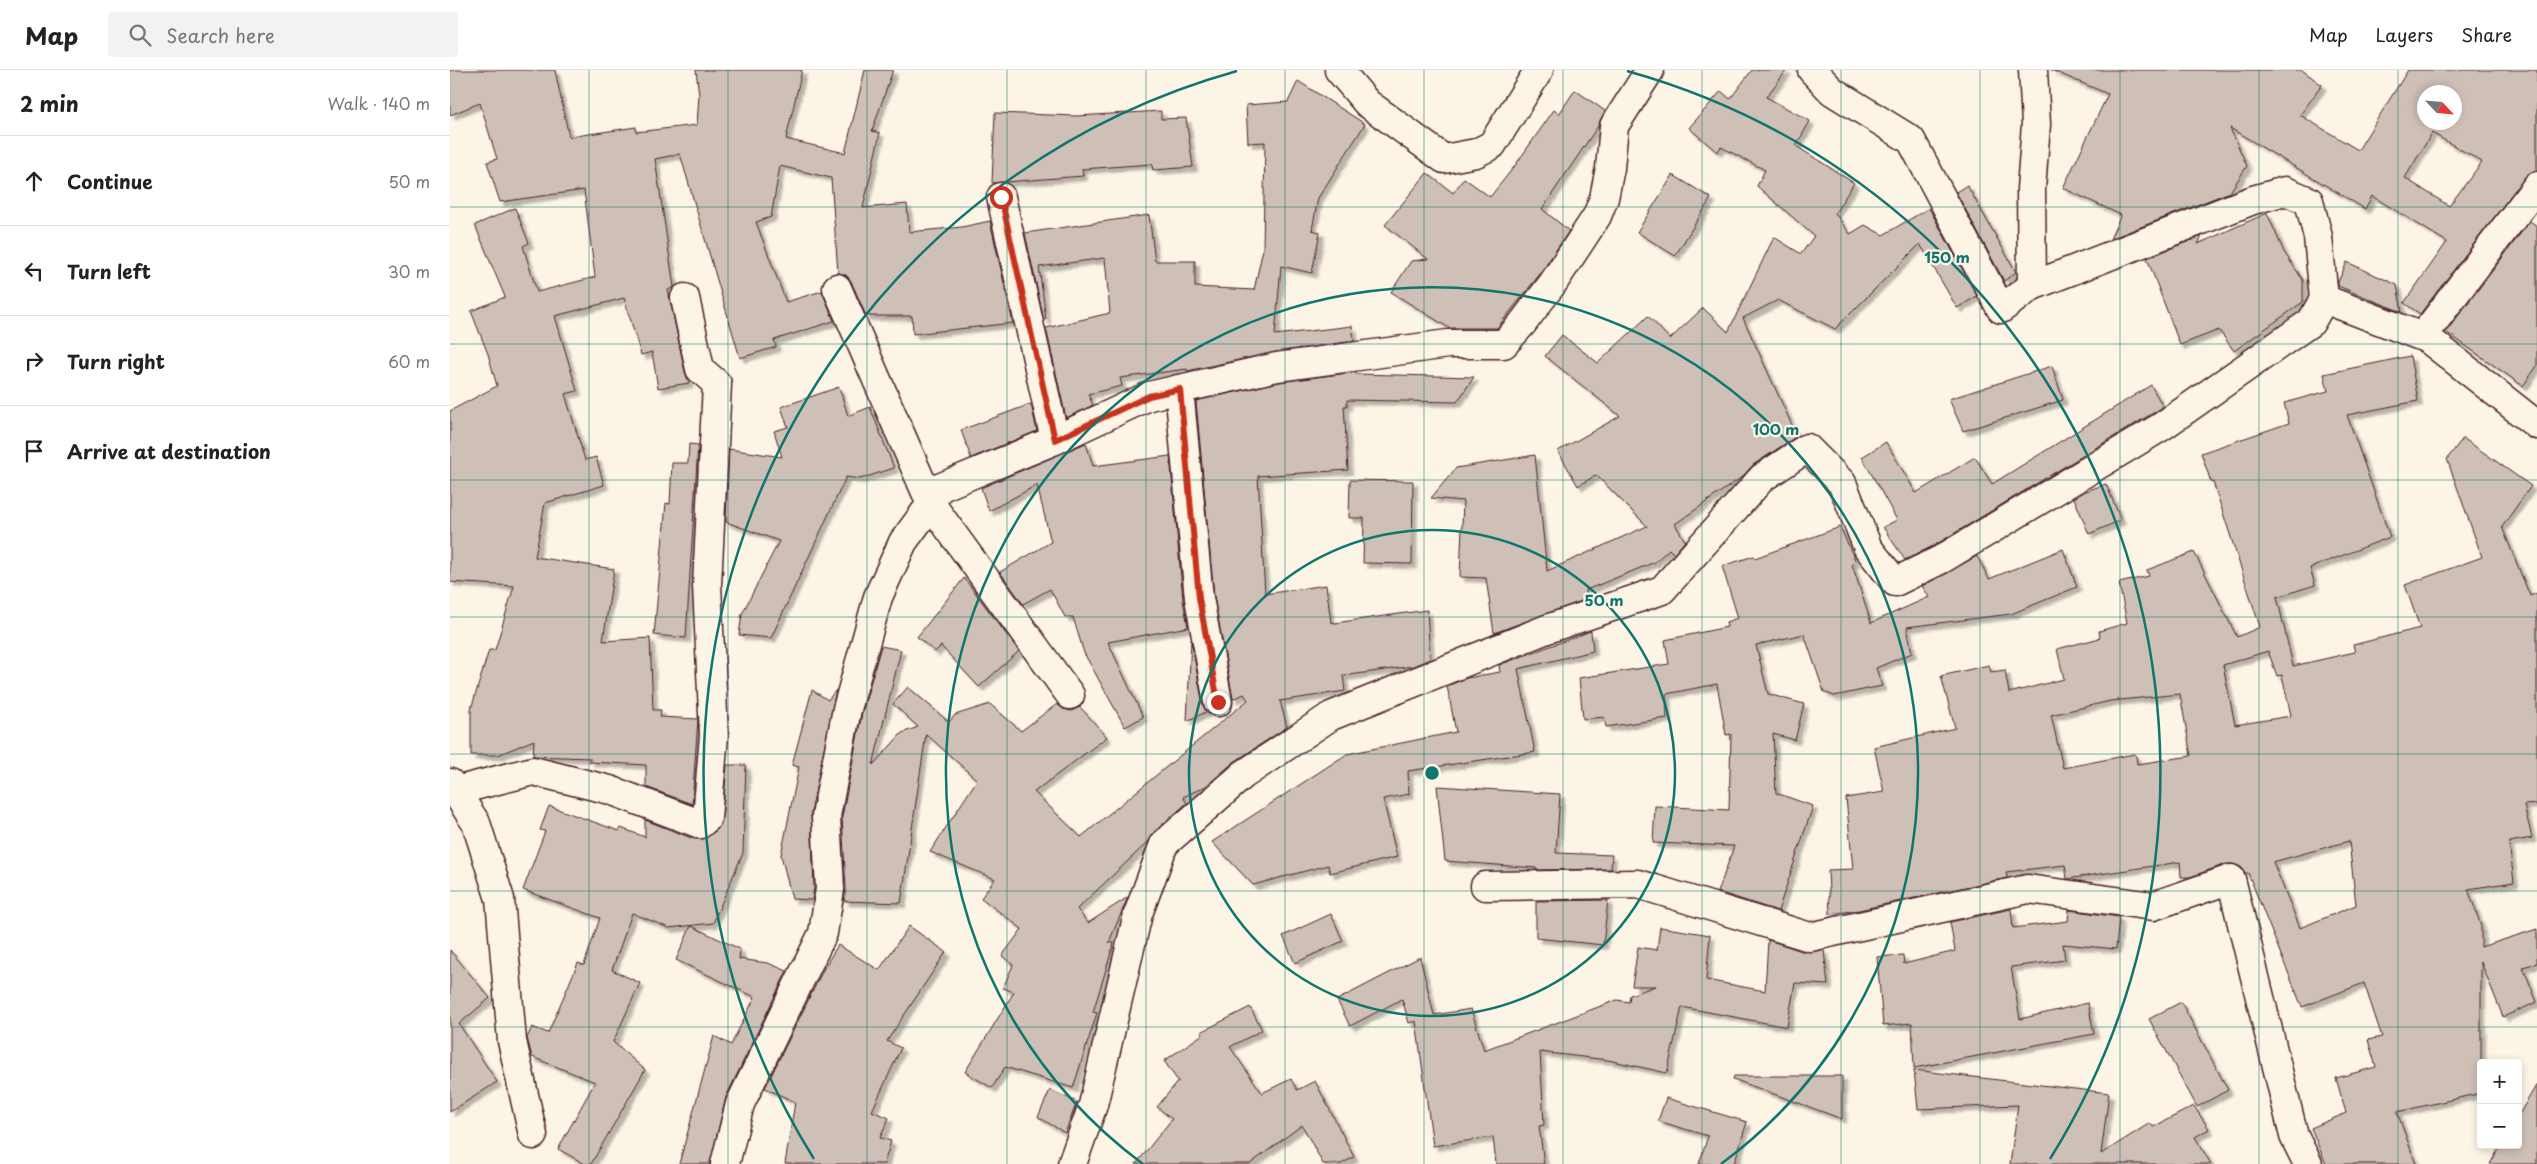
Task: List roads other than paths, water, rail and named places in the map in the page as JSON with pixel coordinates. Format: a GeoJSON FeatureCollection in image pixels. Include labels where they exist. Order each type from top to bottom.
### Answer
{"type":"FeatureCollection","features":[{"type":"Feature","properties":{"kind":"street"},"geometry":{"type":"LineString","coordinates":[[1339,70],[1367,103],[1444,159],[1476,154],[1492,145],[1539,70]]}},
{"type":"Feature","properties":{"kind":"street"},"geometry":{"type":"LineString","coordinates":[[725,1164],[740,1104],[823,932],[830,889],[826,816],[846,709],[878,597],[903,542],[931,504],[939,488],[1055,440],[1149,396],[1278,367],[1448,344],[1504,344],[1522,324],[1553,283],[1597,216],[1604,198],[1610,168],[1614,126],[1650,70]]}},
{"type":"Feature","properties":{"kind":"street"},"geometry":{"type":"LineString","coordinates":[[1072,1164],[1093,1105],[1138,914],[1164,844],[1243,775],[1331,716],[1547,629],[1662,590],[1762,478],[1808,448],[1842,483],[1868,548],[1895,582],[1942,559],[2161,427],[2311,322],[2324,300],[2318,237],[2309,201],[2285,191],[2253,200],[2032,286],[2001,309],[1911,140],[1832,91],[1812,70]]}},
{"type":"Feature","properties":{"kind":"street"},"geometry":{"type":"LineString","coordinates":[[2032,286],[2031,189],[2036,124],[2033,70]]}},
{"type":"Feature","properties":{"kind":"street"},"geometry":{"type":"LineString","coordinates":[[2423,336],[2537,186]]}},
{"type":"Feature","properties":{"kind":"street"},"geometry":{"type":"LineString","coordinates":[[1001,197],[1055,440]]}},
{"type":"Feature","properties":{"kind":"street"},"geometry":{"type":"LineString","coordinates":[[837,288],[931,504],[1070,694]]}},
{"type":"Feature","properties":{"kind":"street"},"geometry":{"type":"LineString","coordinates":[[532,1135],[512,1041],[500,899],[476,823],[453,787],[533,771],[610,790],[700,824],[706,818],[714,735],[707,585],[717,384],[700,369],[685,298]]}},
{"type":"Feature","properties":{"kind":"street"},"geometry":{"type":"LineString","coordinates":[[2324,300],[2423,336],[2537,425]]}},
{"type":"Feature","properties":{"kind":"street"},"geometry":{"type":"LineString","coordinates":[[1180,389],[1199,598],[1218,702]]}},
{"type":"Feature","properties":{"kind":"street"},"geometry":{"type":"LineString","coordinates":[[1485,886],[1638,884],[1810,936],[2028,889],[2153,906],[2231,879],[2294,1136],[2308,1164]]}}]}
